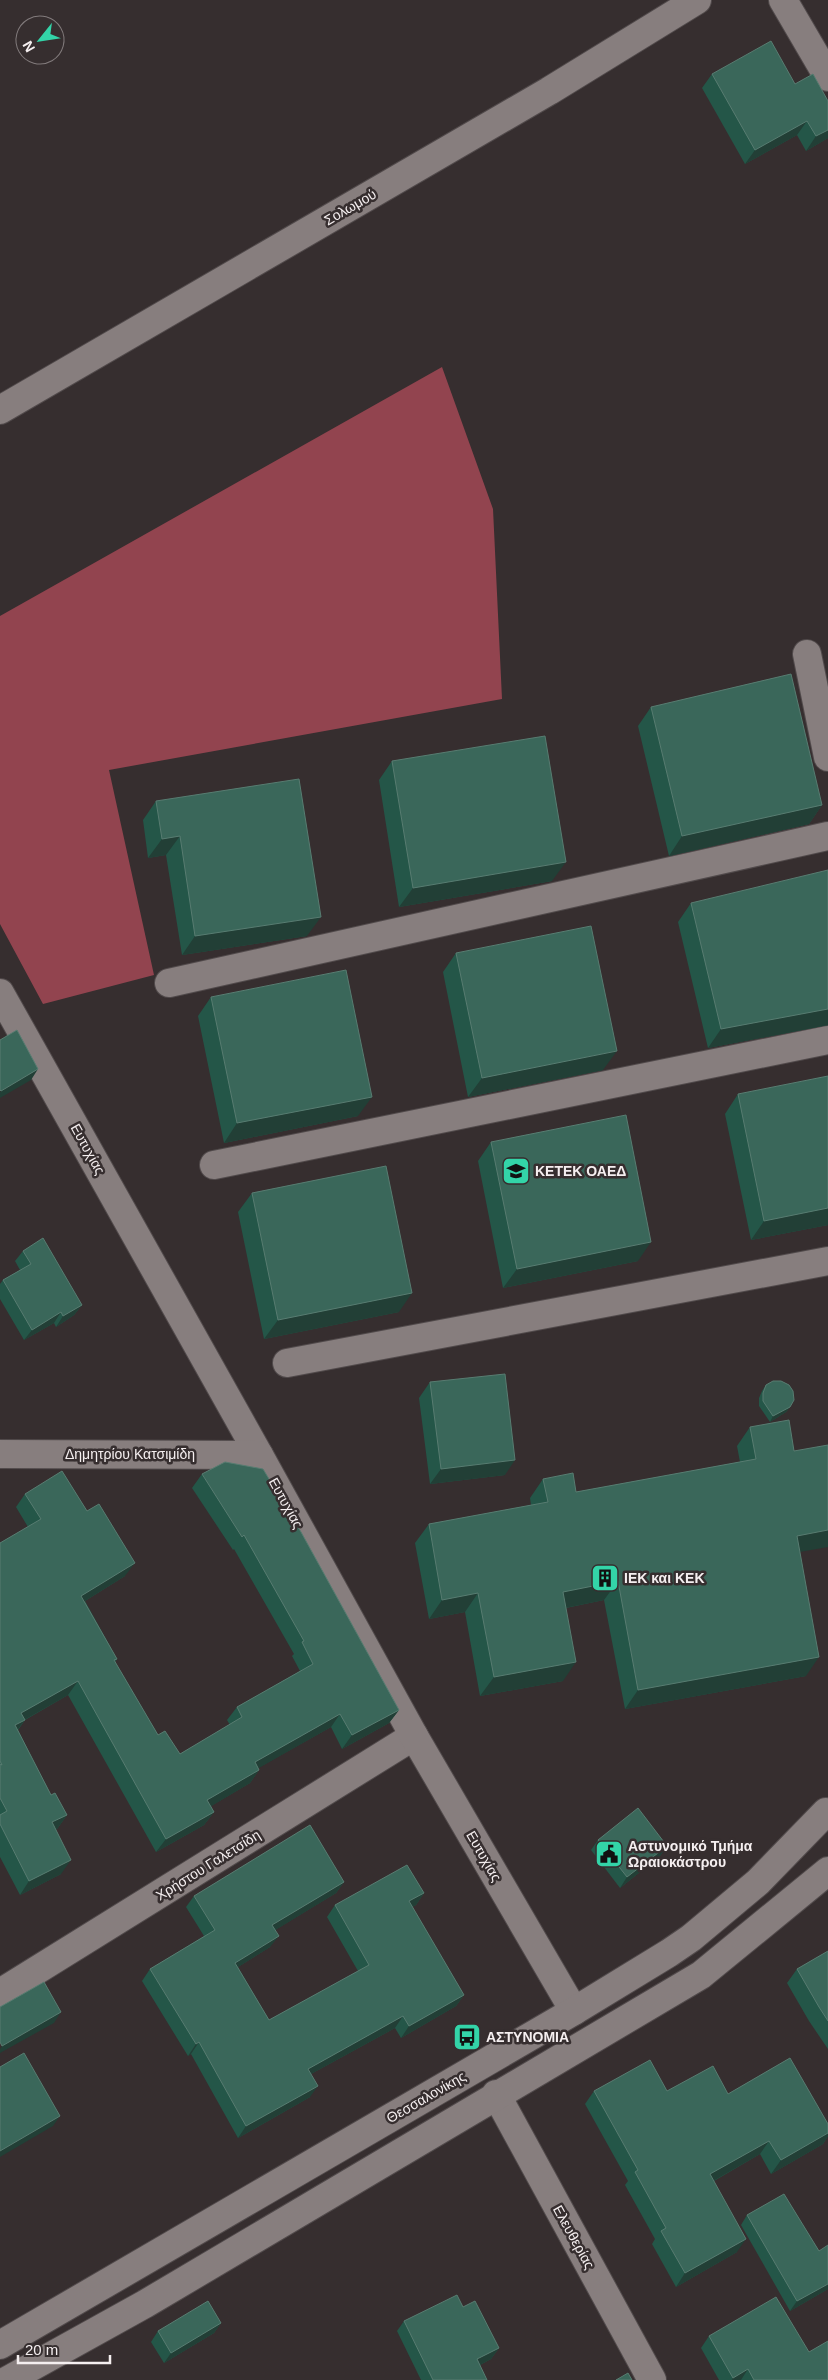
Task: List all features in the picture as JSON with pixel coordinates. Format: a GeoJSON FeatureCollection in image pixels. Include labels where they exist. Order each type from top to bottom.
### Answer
{"type":"FeatureCollection","features":[{"type":"Feature","properties":{"kind":"street","name":"Σολωμού"},"geometry":{"type":"LineString","coordinates":[[0,410],[549,91],[697,0]]}},
{"type":"Feature","properties":{"kind":"street"},"geometry":{"type":"LineString","coordinates":[[783,0],[828,77]]}},
{"type":"Feature","properties":{"kind":"street"},"geometry":{"type":"LineString","coordinates":[[807,654],[828,757]]}},
{"type":"Feature","properties":{"kind":"street"},"geometry":{"type":"LineString","coordinates":[[169,983],[828,836]]}},
{"type":"Feature","properties":{"kind":"street","name":"Ευτυχίας"},"geometry":{"type":"LineString","coordinates":[[0,993],[414,1736],[574,2011]]}},
{"type":"Feature","properties":{"kind":"street"},"geometry":{"type":"LineString","coordinates":[[214,1165],[828,1040]]}},
{"type":"Feature","properties":{"kind":"street"},"geometry":{"type":"LineString","coordinates":[[287,1363],[828,1261]]}},
{"type":"Feature","properties":{"kind":"street","name":"Δημητρίου Κατσιμίδη"},"geometry":{"type":"LineString","coordinates":[[0,1454],[259,1455]]}},
{"type":"Feature","properties":{"kind":"street","name":"Χρήστου Γαλετσίδη"},"geometry":{"type":"LineString","coordinates":[[0,1992],[414,1736]]}},
{"type":"Feature","properties":{"kind":"street","name":"Θεσσαλονίκης"},"geometry":{"type":"LineString","coordinates":[[0,2345],[574,2011],[698,1933],[758,1882],[827,1819]]}},
{"type":"Feature","properties":{"kind":"street"},"geometry":{"type":"LineString","coordinates":[[8,2380],[145,2304],[700,1974],[828,1872]]}},
{"type":"Feature","properties":{"kind":"street","name":"Ελευθερίας"},"geometry":{"type":"LineString","coordinates":[[496,2094],[652,2380]]}},
{"type":"Feature","properties":{"kind":"shaded area"},"geometry":{"type":"Polygon","coordinates":[[[442,367],[493,509],[502,699],[109,770],[154,975],[43,1004],[0,924],[0,616],[442,367]]]}},
{"type":"Feature","properties":{"kind":"building"},"geometry":{"type":"Polygon","coordinates":[[[771,41],[795,84],[813,74],[828,101],[828,130],[816,136],[807,121],[755,150],[712,74],[771,41]]]}},
{"type":"Feature","properties":{"kind":"building"},"geometry":{"type":"Polygon","coordinates":[[[791,674],[822,805],[682,836],[651,707],[791,674]]]}},
{"type":"Feature","properties":{"kind":"building"},"geometry":{"type":"Polygon","coordinates":[[[545,736],[566,862],[413,888],[392,761],[545,736]]]}},
{"type":"Feature","properties":{"kind":"building"},"geometry":{"type":"Polygon","coordinates":[[[299,779],[321,917],[195,936],[180,836],[162,839],[156,801],[299,779]]]}},
{"type":"Feature","properties":{"kind":"building"},"geometry":{"type":"Polygon","coordinates":[[[828,870],[828,1009],[721,1029],[691,903],[828,870]]]}},
{"type":"Feature","properties":{"kind":"building"},"geometry":{"type":"Polygon","coordinates":[[[591,926],[617,1051],[482,1078],[456,953],[591,926]]]}},
{"type":"Feature","properties":{"kind":"building"},"geometry":{"type":"Polygon","coordinates":[[[346,970],[372,1097],[237,1123],[211,997],[346,970]]]}},
{"type":"Feature","properties":{"kind":"building"},"geometry":{"type":"Polygon","coordinates":[[[17,1030],[38,1069],[1,1091],[0,1040],[17,1030]]]}},
{"type":"Feature","properties":{"kind":"building"},"geometry":{"type":"Polygon","coordinates":[[[828,1076],[828,1208],[764,1221],[738,1094],[828,1076]]]}},
{"type":"Feature","properties":{"kind":"building"},"geometry":{"type":"Polygon","coordinates":[[[626,1115],[651,1242],[517,1269],[491,1142],[626,1115]]]}},
{"type":"Feature","properties":{"kind":"building"},"geometry":{"type":"Polygon","coordinates":[[[386,1166],[412,1293],[278,1320],[252,1193],[386,1166]]]}},
{"type":"Feature","properties":{"kind":"building"},"geometry":{"type":"Polygon","coordinates":[[[43,1238],[82,1305],[63,1316],[61,1312],[32,1330],[3,1280],[31,1264],[23,1251],[43,1238]]]}},
{"type":"Feature","properties":{"kind":"building"},"geometry":{"type":"Polygon","coordinates":[[[505,1374],[515,1460],[441,1469],[430,1382],[505,1374]]]}},
{"type":"Feature","properties":{"kind":"building"},"geometry":{"type":"Polygon","coordinates":[[[773,1381],[781,1381],[789,1385],[793,1391],[794,1400],[790,1407],[773,1416],[763,1401],[763,1393],[766,1385],[773,1381]]]}},
{"type":"Feature","properties":{"kind":"building","name":"ΙΕΚ και ΚΕΚ"},"geometry":{"type":"Polygon","coordinates":[[[789,1420],[794,1451],[828,1445],[828,1530],[797,1536],[819,1657],[638,1690],[618,1581],[563,1592],[576,1662],[494,1677],[478,1593],[442,1600],[429,1524],[548,1502],[543,1479],[573,1473],[576,1492],[756,1459],[750,1427],[789,1420]]]}},
{"type":"Feature","properties":{"kind":"building"},"geometry":{"type":"Polygon","coordinates":[[[225,1462],[263,1469],[301,1532],[399,1710],[352,1735],[340,1714],[255,1762],[259,1770],[207,1800],[214,1812],[166,1839],[78,1681],[21,1713],[25,1720],[15,1725],[51,1795],[55,1793],[67,1815],[52,1822],[71,1860],[29,1881],[0,1824],[0,1815],[7,1811],[0,1798],[0,1764],[2,1765],[0,1761],[0,1543],[41,1519],[25,1494],[62,1471],[87,1511],[99,1504],[135,1563],[81,1596],[117,1659],[114,1660],[158,1735],[165,1731],[180,1754],[242,1717],[237,1707],[313,1664],[302,1642],[304,1641],[244,1535],[242,1537],[202,1474],[225,1462]]]}},
{"type":"Feature","properties":{"kind":"building"},"geometry":{"type":"Polygon","coordinates":[[[638,1808],[667,1846],[627,1877],[598,1840],[638,1808]]]}},
{"type":"Feature","properties":{"kind":"building"},"geometry":{"type":"Polygon","coordinates":[[[310,1825],[344,1882],[272,1925],[279,1936],[235,1963],[269,2020],[369,1965],[335,1905],[407,1865],[424,1893],[409,1901],[464,1995],[409,2026],[403,2016],[308,2069],[318,2086],[246,2126],[199,2042],[196,2044],[150,1969],[215,1930],[194,1896],[310,1825]]]}},
{"type":"Feature","properties":{"kind":"building"},"geometry":{"type":"Polygon","coordinates":[[[828,1951],[828,2021],[797,1969],[828,1951]]]}},
{"type":"Feature","properties":{"kind":"building"},"geometry":{"type":"Polygon","coordinates":[[[44,1982],[61,2012],[2,2046],[0,2042],[0,2007],[44,1982]]]}},
{"type":"Feature","properties":{"kind":"building"},"geometry":{"type":"Polygon","coordinates":[[[24,2053],[60,2116],[0,2151],[0,2067],[24,2053]]]}},
{"type":"Feature","properties":{"kind":"building"},"geometry":{"type":"Polygon","coordinates":[[[790,2058],[828,2124],[828,2133],[781,2160],[769,2141],[710,2174],[746,2239],[685,2273],[661,2231],[666,2228],[635,2172],[638,2170],[594,2091],[650,2060],[667,2091],[713,2066],[728,2094],[790,2058]]]}},
{"type":"Feature","properties":{"kind":"building"},"geometry":{"type":"Polygon","coordinates":[[[784,2194],[819,2251],[828,2245],[828,2284],[797,2301],[747,2215],[784,2194]]]}},
{"type":"Feature","properties":{"kind":"building"},"geometry":{"type":"Polygon","coordinates":[[[457,2295],[463,2307],[475,2301],[499,2348],[477,2359],[487,2380],[433,2380],[404,2321],[457,2295]]]}},
{"type":"Feature","properties":{"kind":"building"},"geometry":{"type":"Polygon","coordinates":[[[776,2297],[809,2352],[828,2341],[828,2380],[754,2380],[748,2369],[733,2378],[709,2336],[776,2297]]]}},
{"type":"Feature","properties":{"kind":"building"},"geometry":{"type":"Polygon","coordinates":[[[208,2301],[221,2323],[171,2353],[158,2331],[208,2301]]]}},
{"type":"Feature","properties":{"kind":"building"},"geometry":{"type":"Polygon","coordinates":[[[628,2373],[632,2380],[616,2380],[628,2373]]]}},
{"type":"Feature","properties":{"kind":"place","name":"ΚΕΤΕΚ ΟΑΕΔ"},"geometry":{"type":"Point","coordinates":[516,1171]}},
{"type":"Feature","properties":{"kind":"place","name":"ΙΕΚ και ΚΕΚ"},"geometry":{"type":"Point","coordinates":[605,1578]}},
{"type":"Feature","properties":{"kind":"place","name":"Αστυνομικό Τμήμα Ωραιοκάστρου"},"geometry":{"type":"Point","coordinates":[609,1854]}},
{"type":"Feature","properties":{"kind":"place","name":"ΑΣΤΥΝΟΜΙΑ"},"geometry":{"type":"Point","coordinates":[467,2037]}}]}
